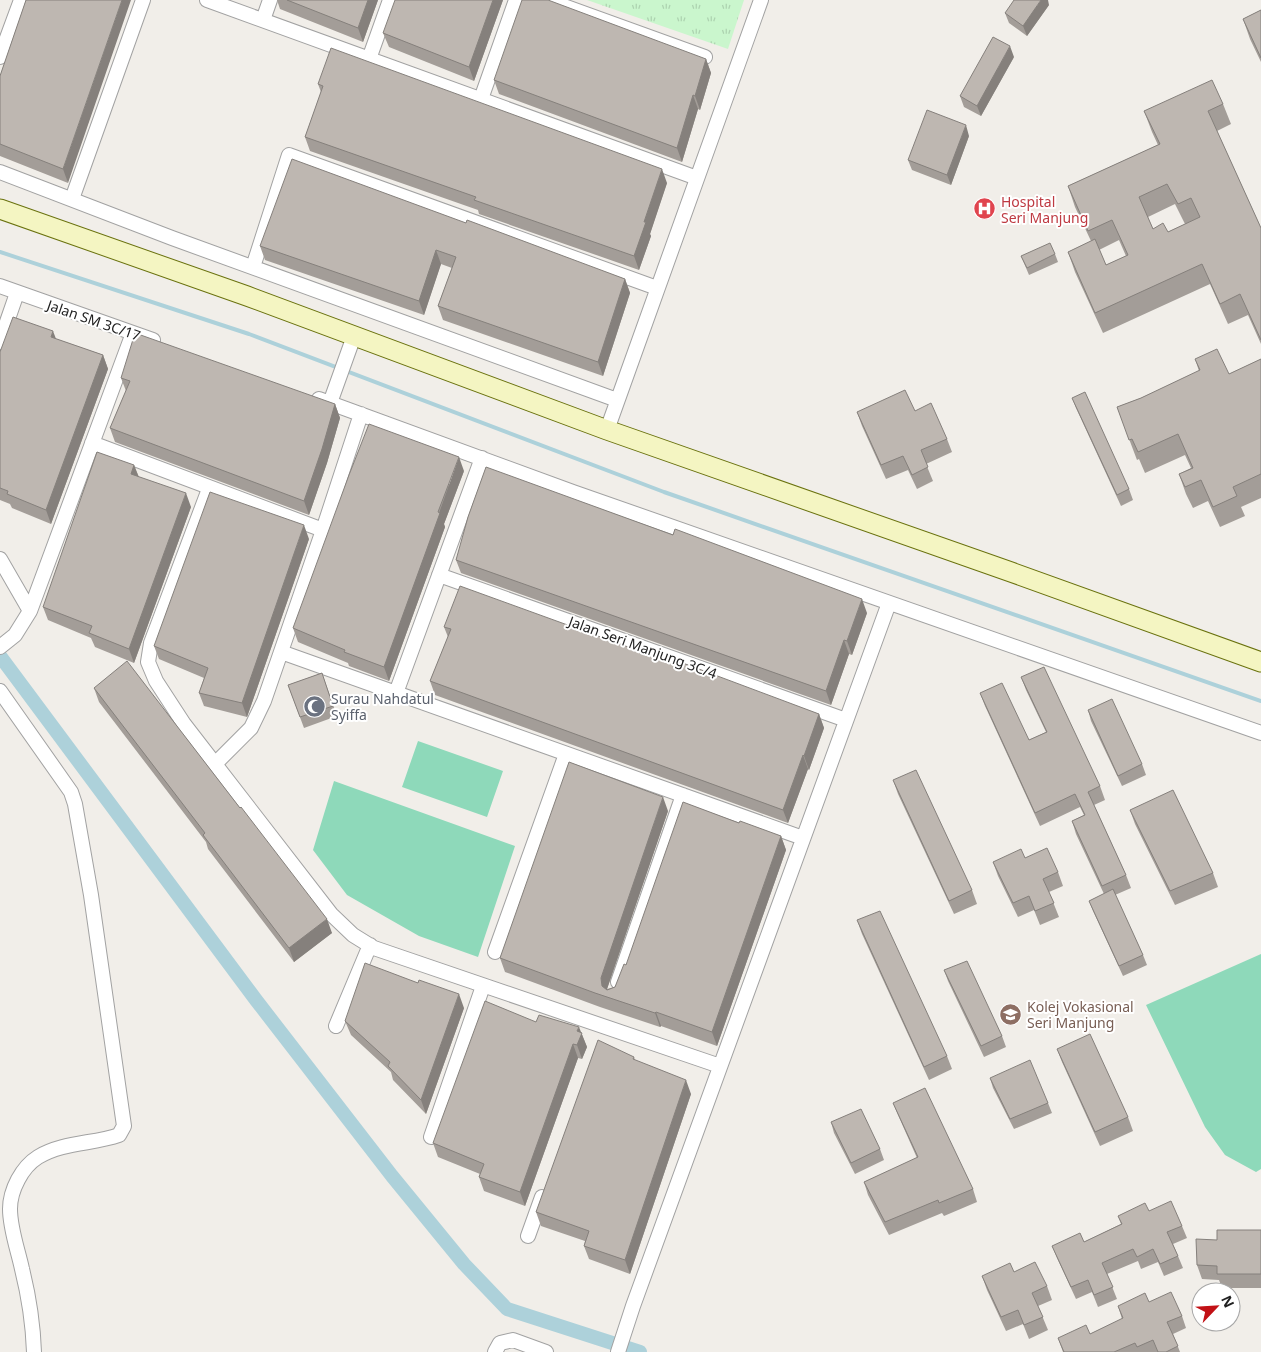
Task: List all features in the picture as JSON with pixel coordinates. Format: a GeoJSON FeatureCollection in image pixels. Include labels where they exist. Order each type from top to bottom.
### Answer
{"type":"FeatureCollection","features":[{"type":"Feature","properties":{"kind":"street"},"geometry":{"type":"LineString","coordinates":[[0,57],[21,0]]}},
{"type":"Feature","properties":{"kind":"street"},"geometry":{"type":"LineString","coordinates":[[72,200],[143,0]]}},
{"type":"Feature","properties":{"kind":"street"},"geometry":{"type":"LineString","coordinates":[[207,0],[697,178]]}},
{"type":"Feature","properties":{"kind":"street"},"geometry":{"type":"LineString","coordinates":[[263,20],[270,0]]}},
{"type":"Feature","properties":{"kind":"street"},"geometry":{"type":"LineString","coordinates":[[369,59],[390,0]]}},
{"type":"Feature","properties":{"kind":"street"},"geometry":{"type":"LineString","coordinates":[[480,99],[516,0]]}},
{"type":"Feature","properties":{"kind":"street"},"geometry":{"type":"LineString","coordinates":[[547,0],[705,57]]}},
{"type":"Feature","properties":{"kind":"street"},"geometry":{"type":"LineString","coordinates":[[607,430],[761,0]]}},
{"type":"Feature","properties":{"kind":"street"},"geometry":{"type":"LineString","coordinates":[[253,268],[289,156],[657,288]]}},
{"type":"Feature","properties":{"kind":"street"},"geometry":{"type":"LineString","coordinates":[[0,172],[253,268],[617,400]]}},
{"type":"Feature","properties":{"kind":"street"},"geometry":{"type":"LineString","coordinates":[[0,209],[247,296],[351,344],[607,430],[1261,662]]}},
{"type":"Feature","properties":{"kind":"street","name":"Jalan SM 3C/17"},"geometry":{"type":"LineString","coordinates":[[0,286],[169,346]]}},
{"type":"Feature","properties":{"kind":"street"},"geometry":{"type":"LineString","coordinates":[[0,342],[18,292]]}},
{"type":"Feature","properties":{"kind":"street"},"geometry":{"type":"LineString","coordinates":[[0,647],[15,635],[30,611],[133,333]]}},
{"type":"Feature","properties":{"kind":"street"},"geometry":{"type":"LineString","coordinates":[[330,403],[351,344]]}},
{"type":"Feature","properties":{"kind":"street"},"geometry":{"type":"LineString","coordinates":[[304,393],[889,603],[1261,733]]}},
{"type":"Feature","properties":{"kind":"street"},"geometry":{"type":"LineString","coordinates":[[215,764],[251,728],[264,701],[361,414]]}},
{"type":"Feature","properties":{"kind":"street"},"geometry":{"type":"LineString","coordinates":[[92,443],[209,489],[323,530]]}},
{"type":"Feature","properties":{"kind":"street"},"geometry":{"type":"LineString","coordinates":[[396,693],[482,458]]}},
{"type":"Feature","properties":{"kind":"street"},"geometry":{"type":"LineString","coordinates":[[209,489],[151,642],[148,662],[156,681],[179,717],[331,914],[353,934],[370,945],[601,1031],[720,1066]]}},
{"type":"Feature","properties":{"kind":"street"},"geometry":{"type":"LineString","coordinates":[[0,559],[30,611]]}},
{"type":"Feature","properties":{"kind":"street","name":"Jalan Seri Manjung 3C/4"},"geometry":{"type":"LineString","coordinates":[[439,575],[846,720]]}},
{"type":"Feature","properties":{"kind":"street"},"geometry":{"type":"LineString","coordinates":[[618,1352],[630,1314],[889,603]]}},
{"type":"Feature","properties":{"kind":"street"},"geometry":{"type":"LineString","coordinates":[[281,652],[803,838]]}},
{"type":"Feature","properties":{"kind":"street"},"geometry":{"type":"LineString","coordinates":[[0,691],[71,792],[75,804],[91,895],[124,1126],[119,1135],[104,1140],[62,1147],[38,1157],[25,1168],[14,1187],[10,1208],[33,1323],[34,1352]]}},
{"type":"Feature","properties":{"kind":"street"},"geometry":{"type":"LineString","coordinates":[[495,952],[566,754]]}},
{"type":"Feature","properties":{"kind":"street"},"geometry":{"type":"LineString","coordinates":[[614,994],[684,795]]}},
{"type":"Feature","properties":{"kind":"street"},"geometry":{"type":"LineString","coordinates":[[336,1026],[370,945]]}},
{"type":"Feature","properties":{"kind":"street"},"geometry":{"type":"LineString","coordinates":[[430,1138],[483,986]]}},
{"type":"Feature","properties":{"kind":"street"},"geometry":{"type":"LineString","coordinates":[[528,1236],[548,1181]]}},
{"type":"Feature","properties":{"kind":"street"},"geometry":{"type":"LineString","coordinates":[[497,1347],[513,1340],[546,1352]]}},
{"type":"Feature","properties":{"kind":"green space"},"geometry":{"type":"Polygon","coordinates":[[[587,0],[744,0],[728,49],[587,0]]]}},
{"type":"Feature","properties":{"kind":"green space"},"geometry":{"type":"Polygon","coordinates":[[[418,741],[503,771],[487,817],[402,787],[418,741]]]}},
{"type":"Feature","properties":{"kind":"green space"},"geometry":{"type":"Polygon","coordinates":[[[334,781],[515,846],[478,957],[419,936],[347,895],[313,850],[334,781]]]}},
{"type":"Feature","properties":{"kind":"green space"},"geometry":{"type":"Polygon","coordinates":[[[1261,954],[1261,1169],[1256,1172],[1225,1155],[1205,1127],[1146,1005],[1261,954]]]}},
{"type":"Feature","properties":{"kind":"building"},"geometry":{"type":"Polygon","coordinates":[[[26,0],[122,0],[63,169],[0,144],[0,76],[26,0]]]}},
{"type":"Feature","properties":{"kind":"building"},"geometry":{"type":"Polygon","coordinates":[[[287,0],[368,0],[358,28],[287,0]]]}},
{"type":"Feature","properties":{"kind":"building"},"geometry":{"type":"Polygon","coordinates":[[[395,0],[493,0],[469,67],[383,33],[395,0]]]}},
{"type":"Feature","properties":{"kind":"building"},"geometry":{"type":"Polygon","coordinates":[[[522,0],[548,0],[706,59],[677,148],[494,80],[522,0]]]}},
{"type":"Feature","properties":{"kind":"building"},"geometry":{"type":"Polygon","coordinates":[[[1014,0],[1041,0],[1023,26],[1005,13],[1014,0]]]}},
{"type":"Feature","properties":{"kind":"building"},"geometry":{"type":"Polygon","coordinates":[[[1261,10],[1261,58],[1243,19],[1261,10]]]}},
{"type":"Feature","properties":{"kind":"building"},"geometry":{"type":"Polygon","coordinates":[[[993,37],[1010,46],[977,106],[960,96],[993,37]]]}},
{"type":"Feature","properties":{"kind":"building"},"geometry":{"type":"Polygon","coordinates":[[[331,48],[662,169],[634,256],[474,200],[476,197],[305,137],[323,86],[318,84],[331,48]]]}},
{"type":"Feature","properties":{"kind":"building"},"geometry":{"type":"Polygon","coordinates":[[[1212,80],[1223,104],[1208,111],[1261,228],[1261,340],[1240,294],[1220,304],[1202,264],[1095,313],[1068,252],[1095,239],[1106,265],[1128,255],[1112,220],[1088,231],[1068,186],[1160,144],[1144,111],[1212,80]],[[1167,184],[1139,197],[1153,229],[1163,223],[1168,232],[1200,217],[1191,198],[1178,204],[1167,184]]]}},
{"type":"Feature","properties":{"kind":"building"},"geometry":{"type":"Polygon","coordinates":[[[927,110],[966,125],[947,175],[908,160],[927,110]]]}},
{"type":"Feature","properties":{"kind":"building"},"geometry":{"type":"Polygon","coordinates":[[[292,159],[466,223],[467,220],[625,279],[598,362],[438,306],[456,257],[436,250],[419,301],[260,246],[292,159]]]}},
{"type":"Feature","properties":{"kind":"building"},"geometry":{"type":"Polygon","coordinates":[[[1050,243],[1055,254],[1027,268],[1021,256],[1050,243]]]}},
{"type":"Feature","properties":{"kind":"building"},"geometry":{"type":"Polygon","coordinates":[[[13,317],[53,331],[51,337],[103,355],[46,510],[7,494],[8,491],[0,488],[0,352],[13,317]]]}},
{"type":"Feature","properties":{"kind":"building"},"geometry":{"type":"Polygon","coordinates":[[[135,333],[335,404],[304,501],[110,428],[130,381],[121,378],[135,333]]]}},
{"type":"Feature","properties":{"kind":"building"},"geometry":{"type":"Polygon","coordinates":[[[1217,349],[1229,374],[1261,359],[1261,474],[1233,487],[1237,496],[1213,507],[1201,480],[1185,487],[1179,474],[1193,468],[1178,434],[1138,452],[1132,439],[1129,440],[1117,407],[1141,398],[1200,370],[1195,359],[1217,349]]]}},
{"type":"Feature","properties":{"kind":"building"},"geometry":{"type":"Polygon","coordinates":[[[905,390],[915,411],[931,403],[947,439],[921,450],[928,467],[912,475],[903,456],[881,465],[857,412],[905,390]]]}},
{"type":"Feature","properties":{"kind":"building"},"geometry":{"type":"Polygon","coordinates":[[[1085,392],[1129,489],[1117,495],[1072,398],[1085,392]]]}},
{"type":"Feature","properties":{"kind":"building"},"geometry":{"type":"Polygon","coordinates":[[[369,424],[459,457],[384,667],[344,652],[345,650],[293,628],[369,424]]]}},
{"type":"Feature","properties":{"kind":"building"},"geometry":{"type":"Polygon","coordinates":[[[97,452],[134,465],[131,474],[186,493],[129,649],[89,633],[92,626],[43,607],[97,452]]]}},
{"type":"Feature","properties":{"kind":"building"},"geometry":{"type":"Polygon","coordinates":[[[486,467],[673,535],[675,529],[862,599],[847,641],[844,640],[826,691],[456,560],[468,517],[486,467]]]}},
{"type":"Feature","properties":{"kind":"building"},"geometry":{"type":"Polygon","coordinates":[[[210,492],[304,525],[242,703],[199,693],[208,668],[154,646],[210,492]]]}},
{"type":"Feature","properties":{"kind":"building"},"geometry":{"type":"Polygon","coordinates":[[[460,586],[631,648],[632,644],[819,714],[783,810],[430,681],[451,629],[444,627],[460,586]]]}},
{"type":"Feature","properties":{"kind":"building"},"geometry":{"type":"Polygon","coordinates":[[[127,661],[327,919],[289,948],[203,835],[205,833],[94,688],[127,661]]]}},
{"type":"Feature","properties":{"kind":"building"},"geometry":{"type":"Polygon","coordinates":[[[1044,667],[1100,786],[1088,792],[1126,875],[1102,886],[1072,821],[1085,815],[1075,794],[1035,813],[980,693],[1002,683],[1029,740],[1047,732],[1021,677],[1044,667]]]}},
{"type":"Feature","properties":{"kind":"building","name":"Surau Nahdatul Syiffa"},"geometry":{"type":"Polygon","coordinates":[[[322,673],[333,706],[300,717],[288,685],[322,673]]]}},
{"type":"Feature","properties":{"kind":"building"},"geometry":{"type":"Polygon","coordinates":[[[1112,699],[1142,764],[1118,776],[1088,710],[1112,699]]]}},
{"type":"Feature","properties":{"kind":"building"},"geometry":{"type":"Polygon","coordinates":[[[569,762],[663,797],[601,978],[602,986],[607,990],[615,987],[624,964],[626,965],[683,802],[781,836],[712,1032],[595,993],[500,958],[569,762]]]}},
{"type":"Feature","properties":{"kind":"building"},"geometry":{"type":"Polygon","coordinates":[[[916,770],[972,890],[949,901],[893,780],[916,770]]]}},
{"type":"Feature","properties":{"kind":"building"},"geometry":{"type":"Polygon","coordinates":[[[1173,790],[1213,873],[1170,891],[1130,810],[1173,790]]]}},
{"type":"Feature","properties":{"kind":"building"},"geometry":{"type":"Polygon","coordinates":[[[1047,848],[1058,872],[1043,879],[1054,903],[1035,911],[1029,896],[1013,903],[993,862],[1021,849],[1025,858],[1047,848]]]}},
{"type":"Feature","properties":{"kind":"building"},"geometry":{"type":"Polygon","coordinates":[[[1113,889],[1143,955],[1119,966],[1089,901],[1113,889]]]}},
{"type":"Feature","properties":{"kind":"building"},"geometry":{"type":"Polygon","coordinates":[[[880,911],[947,1056],[924,1067],[857,920],[880,911]]]}},
{"type":"Feature","properties":{"kind":"building"},"geometry":{"type":"Polygon","coordinates":[[[967,961],[1002,1036],[981,1046],[944,970],[967,961]]]}},
{"type":"Feature","properties":{"kind":"building"},"geometry":{"type":"Polygon","coordinates":[[[365,963],[418,983],[419,980],[459,994],[421,1100],[388,1066],[390,1062],[345,1021],[365,963]]]}},
{"type":"Feature","properties":{"kind":"building"},"geometry":{"type":"Polygon","coordinates":[[[485,1001],[536,1022],[539,1015],[579,1027],[577,1031],[582,1033],[577,1045],[573,1044],[520,1192],[479,1177],[484,1164],[433,1143],[485,1001]]]}},
{"type":"Feature","properties":{"kind":"building"},"geometry":{"type":"Polygon","coordinates":[[[1090,1034],[1128,1117],[1095,1132],[1057,1049],[1090,1034]]]}},
{"type":"Feature","properties":{"kind":"building"},"geometry":{"type":"Polygon","coordinates":[[[598,1040],[634,1057],[633,1059],[686,1080],[625,1260],[584,1246],[589,1231],[536,1212],[598,1040]]]}},
{"type":"Feature","properties":{"kind":"building"},"geometry":{"type":"Polygon","coordinates":[[[1030,1060],[1048,1103],[1010,1119],[990,1078],[1030,1060]]]}},
{"type":"Feature","properties":{"kind":"building"},"geometry":{"type":"Polygon","coordinates":[[[925,1088],[973,1189],[939,1203],[938,1200],[885,1222],[864,1182],[918,1157],[893,1103],[925,1088]]]}},
{"type":"Feature","properties":{"kind":"building"},"geometry":{"type":"Polygon","coordinates":[[[861,1109],[880,1149],[851,1163],[831,1122],[861,1109]]]}},
{"type":"Feature","properties":{"kind":"building"},"geometry":{"type":"Polygon","coordinates":[[[1171,1201],[1182,1226],[1167,1232],[1178,1256],[1160,1264],[1153,1249],[1137,1257],[1133,1249],[1102,1263],[1113,1287],[1094,1295],[1088,1280],[1071,1287],[1052,1246],[1080,1233],[1084,1242],[1122,1224],[1118,1216],[1145,1203],[1149,1211],[1171,1201]]]}},
{"type":"Feature","properties":{"kind":"building"},"geometry":{"type":"Polygon","coordinates":[[[1217,1230],[1261,1230],[1261,1274],[1217,1274],[1217,1266],[1197,1265],[1196,1239],[1217,1240],[1217,1230]]]}},
{"type":"Feature","properties":{"kind":"building"},"geometry":{"type":"Polygon","coordinates":[[[1035,1262],[1047,1286],[1032,1293],[1043,1317],[1024,1325],[1018,1310],[1001,1317],[982,1276],[1010,1263],[1014,1272],[1035,1262]]]}},
{"type":"Feature","properties":{"kind":"building"},"geometry":{"type":"Polygon","coordinates":[[[1171,1292],[1182,1316],[1167,1322],[1178,1346],[1166,1352],[1158,1352],[1153,1340],[1137,1347],[1135,1343],[1114,1352],[1064,1352],[1058,1338],[1086,1325],[1090,1334],[1123,1318],[1118,1306],[1145,1293],[1149,1302],[1171,1292]]]}},
{"type":"Feature","properties":{"kind":"waterway"},"geometry":{"type":"LineString","coordinates":[[0,252],[249,334],[664,492],[1261,701]]}},
{"type":"Feature","properties":{"kind":"waterway"},"geometry":{"type":"LineString","coordinates":[[0,656],[256,1000],[392,1176],[464,1264],[507,1309],[640,1352]]}},
{"type":"Feature","properties":{"kind":"place","name":"Hospital Seri Manjung"},"geometry":{"type":"Point","coordinates":[985,209]}},
{"type":"Feature","properties":{"kind":"place","name":"Surau Nahdatul Syiffa"},"geometry":{"type":"Point","coordinates":[315,706]}},
{"type":"Feature","properties":{"kind":"place","name":"Kolej Vokasional Seri Manjung"},"geometry":{"type":"Point","coordinates":[1011,1014]}}]}
